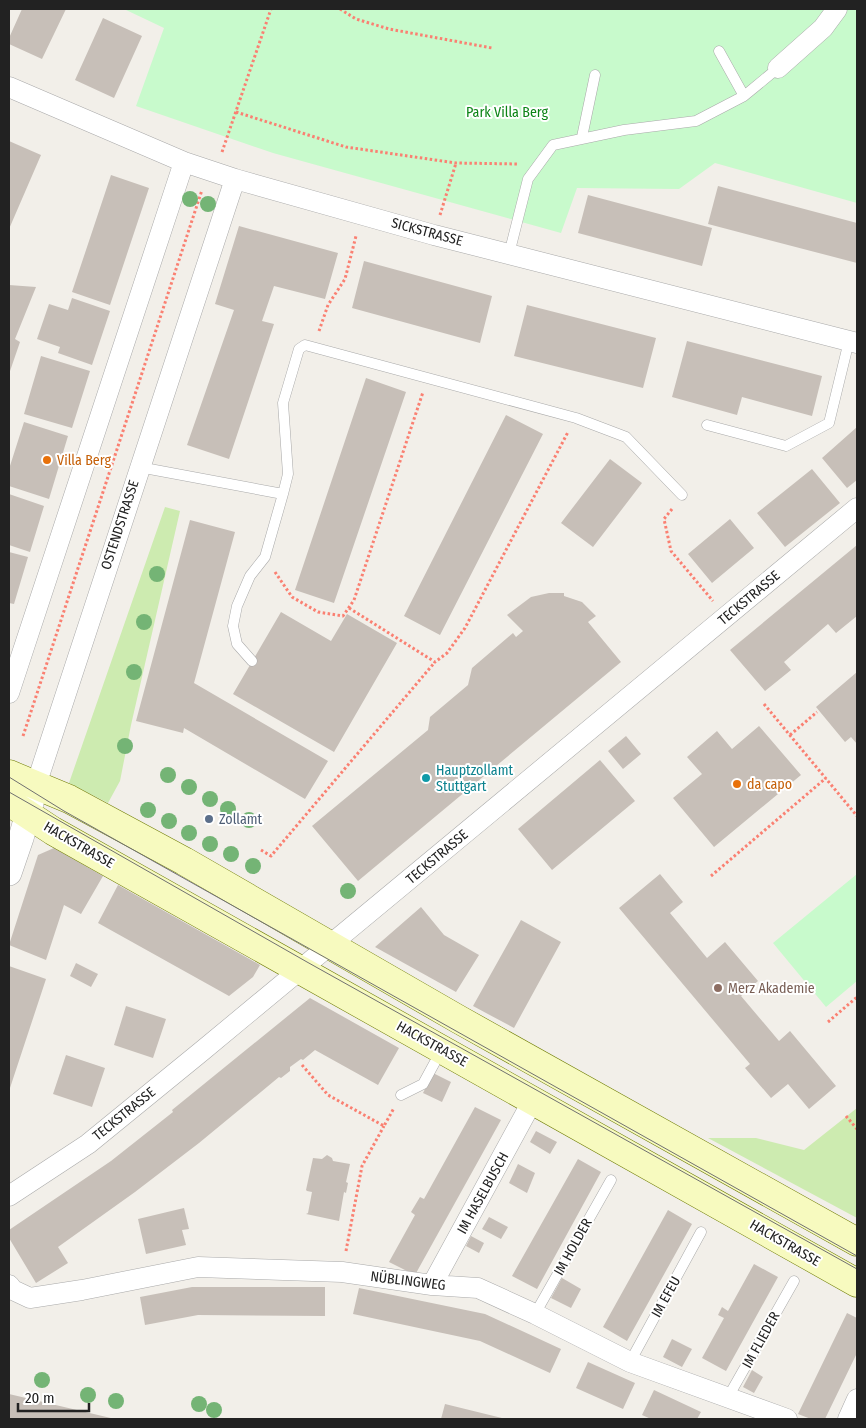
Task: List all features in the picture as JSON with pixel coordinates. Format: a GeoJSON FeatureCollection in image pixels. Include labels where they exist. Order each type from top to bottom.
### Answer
{"type":"FeatureCollection","features":[{"type":"Feature","properties":{"kind":"main road"},"geometry":{"type":"LineString","coordinates":[[9,774],[69,799],[175,856],[458,1019],[857,1242]]}},
{"type":"Feature","properties":{"kind":"main road","name":"HACKSTRASSE"},"geometry":{"type":"LineString","coordinates":[[18,808],[53,831],[298,970],[533,1100],[857,1284]]}},
{"type":"Feature","properties":{"kind":"street"},"geometry":{"type":"LineString","coordinates":[[778,68],[822,18],[837,9]]}},
{"type":"Feature","properties":{"kind":"street","name":"SICKSTRASSE"},"geometry":{"type":"LineString","coordinates":[[9,87],[184,162],[234,178],[509,254],[853,342]]}},
{"type":"Feature","properties":{"kind":"street"},"geometry":{"type":"LineString","coordinates":[[9,694],[184,162]]}},
{"type":"Feature","properties":{"kind":"street","name":"OSTENDSTRASSE"},"geometry":{"type":"LineString","coordinates":[[9,873],[18,808],[36,785],[234,178]]}},
{"type":"Feature","properties":{"kind":"street","name":"TECKSTRASSE"},"geometry":{"type":"LineString","coordinates":[[9,1196],[88,1144],[857,508]]}},
{"type":"Feature","properties":{"kind":"street","name":"IM HASELBUSCH"},"geometry":{"type":"LineString","coordinates":[[432,1286],[533,1100]]}},
{"type":"Feature","properties":{"kind":"street","name":"NÜBLINGWEG"},"geometry":{"type":"LineString","coordinates":[[9,1285],[13,1290],[30,1298],[82,1290],[198,1267],[342,1272],[432,1286],[478,1288],[535,1314],[630,1362],[727,1399],[787,1419]]}},
{"type":"Feature","properties":{"kind":"street"},"geometry":{"type":"LineString","coordinates":[[848,1419],[857,1399]]}},
{"type":"Feature","properties":{"kind":"lane"},"geometry":{"type":"LineString","coordinates":[[719,51],[744,96]]}},
{"type":"Feature","properties":{"kind":"lane"},"geometry":{"type":"LineString","coordinates":[[509,254],[528,179],[553,145],[582,137],[696,121],[744,96],[778,68]]}},
{"type":"Feature","properties":{"kind":"lane"},"geometry":{"type":"LineString","coordinates":[[582,137],[595,75]]}},
{"type":"Feature","properties":{"kind":"lane"},"geometry":{"type":"LineString","coordinates":[[707,425],[786,446],[829,423],[853,342]]}},
{"type":"Feature","properties":{"kind":"lane"},"geometry":{"type":"LineString","coordinates":[[252,661],[237,644],[233,626],[237,606],[250,576],[265,557],[283,494],[288,474],[283,403],[299,349],[305,345],[576,418],[626,437],[682,495]]}},
{"type":"Feature","properties":{"kind":"lane"},"geometry":{"type":"LineString","coordinates":[[139,467],[283,494]]}},
{"type":"Feature","properties":{"kind":"lane"},"geometry":{"type":"LineString","coordinates":[[401,1095],[423,1084],[442,1049]]}},
{"type":"Feature","properties":{"kind":"lane","name":"IM HOLDER"},"geometry":{"type":"LineString","coordinates":[[535,1314],[611,1180]]}},
{"type":"Feature","properties":{"kind":"lane","name":"IM EFEU"},"geometry":{"type":"LineString","coordinates":[[630,1362],[701,1232]]}},
{"type":"Feature","properties":{"kind":"lane","name":"IM FLIEDER"},"geometry":{"type":"LineString","coordinates":[[727,1399],[794,1281]]}},
{"type":"Feature","properties":{"kind":"path"},"geometry":{"type":"LineString","coordinates":[[221,154],[271,9]]}},
{"type":"Feature","properties":{"kind":"path"},"geometry":{"type":"LineString","coordinates":[[340,9],[356,19],[390,29],[492,48]]}},
{"type":"Feature","properties":{"kind":"path"},"geometry":{"type":"LineString","coordinates":[[236,112],[346,147],[456,163],[538,165]]}},
{"type":"Feature","properties":{"kind":"path"},"geometry":{"type":"LineString","coordinates":[[442,208],[456,163]]}},
{"type":"Feature","properties":{"kind":"path"},"geometry":{"type":"LineString","coordinates":[[23,736],[208,170]]}},
{"type":"Feature","properties":{"kind":"path"},"geometry":{"type":"LineString","coordinates":[[168,209],[218,226]]}},
{"type":"Feature","properties":{"kind":"path"},"geometry":{"type":"LineString","coordinates":[[314,346],[328,305],[345,279],[362,214]]}},
{"type":"Feature","properties":{"kind":"path"},"geometry":{"type":"LineString","coordinates":[[265,557],[292,596],[318,612],[344,616],[354,600],[428,378]]}},
{"type":"Feature","properties":{"kind":"path"},"geometry":{"type":"LineString","coordinates":[[261,850],[272,856],[435,662],[447,653],[465,628],[576,418]]}},
{"type":"Feature","properties":{"kind":"path"},"geometry":{"type":"LineString","coordinates":[[682,495],[664,519],[671,550],[726,617]]}},
{"type":"Feature","properties":{"kind":"path"},"geometry":{"type":"LineString","coordinates":[[349,608],[435,662]]}},
{"type":"Feature","properties":{"kind":"path"},"geometry":{"type":"LineString","coordinates":[[764,704],[857,816]]}},
{"type":"Feature","properties":{"kind":"path"},"geometry":{"type":"LineString","coordinates":[[790,735],[817,712]]}},
{"type":"Feature","properties":{"kind":"path"},"geometry":{"type":"LineString","coordinates":[[710,876],[826,778]]}},
{"type":"Feature","properties":{"kind":"path"},"geometry":{"type":"LineString","coordinates":[[828,1022],[857,997]]}},
{"type":"Feature","properties":{"kind":"path"},"geometry":{"type":"LineString","coordinates":[[302,1065],[328,1095],[384,1126]]}},
{"type":"Feature","properties":{"kind":"path"},"geometry":{"type":"LineString","coordinates":[[342,1272],[362,1166],[401,1095]]}},
{"type":"Feature","properties":{"kind":"path"},"geometry":{"type":"LineString","coordinates":[[846,1116],[857,1129]]}},
{"type":"Feature","properties":{"kind":"green space","name":"Park Villa Berg"},"geometry":{"type":"Polygon","coordinates":[[[124,9],[857,9],[857,203],[715,163],[679,189],[577,188],[561,233],[273,153],[136,106],[164,28],[124,9]]]}},
{"type":"Feature","properties":{"kind":"green space"},"geometry":{"type":"Polygon","coordinates":[[[165,507],[180,511],[120,781],[108,803],[69,783],[165,507]]]}},
{"type":"Feature","properties":{"kind":"green space"},"geometry":{"type":"Polygon","coordinates":[[[857,874],[857,981],[826,1007],[773,943],[857,874]]]}},
{"type":"Feature","properties":{"kind":"green space"},"geometry":{"type":"Polygon","coordinates":[[[857,1108],[857,1218],[708,1138],[756,1138],[804,1150],[857,1108]]]}},
{"type":"Feature","properties":{"kind":"building"},"geometry":{"type":"Polygon","coordinates":[[[22,9],[66,9],[42,59],[9,44],[9,38],[22,9]]]}},
{"type":"Feature","properties":{"kind":"building"},"geometry":{"type":"Polygon","coordinates":[[[103,18],[142,36],[114,98],[75,80],[103,18]]]}},
{"type":"Feature","properties":{"kind":"building"},"geometry":{"type":"Polygon","coordinates":[[[9,141],[41,155],[9,229],[9,141]]]}},
{"type":"Feature","properties":{"kind":"building"},"geometry":{"type":"Polygon","coordinates":[[[111,175],[149,188],[110,305],[72,292],[111,175]]]}},
{"type":"Feature","properties":{"kind":"building"},"geometry":{"type":"Polygon","coordinates":[[[718,186],[857,223],[857,263],[708,224],[718,186]]]}},
{"type":"Feature","properties":{"kind":"building"},"geometry":{"type":"Polygon","coordinates":[[[588,195],[712,228],[702,266],[578,233],[588,195]]]}},
{"type":"Feature","properties":{"kind":"building"},"geometry":{"type":"Polygon","coordinates":[[[239,226],[338,253],[325,299],[274,286],[262,321],[274,324],[229,459],[187,445],[234,310],[215,304],[239,226]]]}},
{"type":"Feature","properties":{"kind":"building"},"geometry":{"type":"Polygon","coordinates":[[[364,261],[492,296],[480,343],[352,308],[364,261]]]}},
{"type":"Feature","properties":{"kind":"building"},"geometry":{"type":"Polygon","coordinates":[[[9,285],[36,287],[15,339],[20,342],[9,374],[9,285]]]}},
{"type":"Feature","properties":{"kind":"building"},"geometry":{"type":"Polygon","coordinates":[[[72,298],[110,311],[92,365],[58,353],[60,347],[37,339],[49,304],[68,310],[72,298]]]}},
{"type":"Feature","properties":{"kind":"building"},"geometry":{"type":"Polygon","coordinates":[[[527,305],[656,338],[643,388],[514,356],[527,305]]]}},
{"type":"Feature","properties":{"kind":"building"},"geometry":{"type":"Polygon","coordinates":[[[687,341],[822,376],[812,416],[742,397],[737,415],[672,397],[687,341]]]}},
{"type":"Feature","properties":{"kind":"building"},"geometry":{"type":"Polygon","coordinates":[[[41,356],[90,371],[72,428],[24,414],[41,356]]]}},
{"type":"Feature","properties":{"kind":"building"},"geometry":{"type":"Polygon","coordinates":[[[366,378],[406,392],[334,603],[295,590],[366,378]]]}},
{"type":"Feature","properties":{"kind":"building"},"geometry":{"type":"Polygon","coordinates":[[[506,415],[543,434],[440,635],[404,616],[506,415]]]}},
{"type":"Feature","properties":{"kind":"building"},"geometry":{"type":"Polygon","coordinates":[[[24,422],[68,436],[49,499],[9,486],[9,469],[24,422]]]}},
{"type":"Feature","properties":{"kind":"building"},"geometry":{"type":"Polygon","coordinates":[[[857,427],[857,480],[847,488],[822,458],[857,427]]]}},
{"type":"Feature","properties":{"kind":"building"},"geometry":{"type":"Polygon","coordinates":[[[610,459],[642,483],[593,547],[561,523],[610,459]]]}},
{"type":"Feature","properties":{"kind":"building"},"geometry":{"type":"Polygon","coordinates":[[[812,469],[840,503],[785,547],[757,513],[812,469]]]}},
{"type":"Feature","properties":{"kind":"building"},"geometry":{"type":"Polygon","coordinates":[[[9,494],[44,506],[30,552],[9,545],[9,494]]]}},
{"type":"Feature","properties":{"kind":"building"},"geometry":{"type":"Polygon","coordinates":[[[730,519],[754,548],[712,583],[688,554],[730,519]]]}},
{"type":"Feature","properties":{"kind":"building"},"geometry":{"type":"Polygon","coordinates":[[[190,520],[235,532],[194,683],[328,761],[305,799],[184,728],[183,733],[136,721],[190,520]]]}},
{"type":"Feature","properties":{"kind":"building"},"geometry":{"type":"Polygon","coordinates":[[[857,545],[857,616],[836,633],[828,624],[784,662],[791,670],[765,691],[730,650],[857,545]]]}},
{"type":"Feature","properties":{"kind":"building"},"geometry":{"type":"Polygon","coordinates":[[[9,552],[28,557],[14,604],[9,603],[9,552]]]}},
{"type":"Feature","properties":{"kind":"building","name":"Hauptzollamt Stuttgart"},"geometry":{"type":"Polygon","coordinates":[[[549,593],[564,593],[564,596],[582,602],[596,616],[588,622],[621,662],[358,881],[312,826],[428,730],[430,717],[468,685],[472,668],[513,633],[516,637],[523,631],[507,615],[531,597],[549,593]]]}},
{"type":"Feature","properties":{"kind":"building"},"geometry":{"type":"Polygon","coordinates":[[[281,612],[331,641],[347,614],[397,643],[334,752],[233,694],[281,612]]]}},
{"type":"Feature","properties":{"kind":"building"},"geometry":{"type":"Polygon","coordinates":[[[857,672],[857,744],[851,737],[845,742],[816,707],[857,672]]]}},
{"type":"Feature","properties":{"kind":"building"},"geometry":{"type":"Polygon","coordinates":[[[759,726],[801,775],[714,847],[673,798],[702,774],[687,757],[717,731],[732,749],[759,726]]]}},
{"type":"Feature","properties":{"kind":"building"},"geometry":{"type":"Polygon","coordinates":[[[626,736],[641,754],[623,769],[608,751],[626,736]]]}},
{"type":"Feature","properties":{"kind":"building"},"geometry":{"type":"Polygon","coordinates":[[[600,760],[635,801],[552,870],[518,829],[600,760]]]}},
{"type":"Feature","properties":{"kind":"building"},"geometry":{"type":"Polygon","coordinates":[[[54,848],[103,876],[81,914],[64,905],[46,960],[9,945],[38,855],[54,848]]]}},
{"type":"Feature","properties":{"kind":"building","name":"Merz Akademie"},"geometry":{"type":"Polygon","coordinates":[[[660,874],[683,902],[670,913],[707,958],[725,942],[758,981],[741,996],[779,1041],[790,1031],[836,1086],[809,1109],[788,1084],[771,1098],[745,1068],[750,1064],[619,908],[660,874]]]}},
{"type":"Feature","properties":{"kind":"building"},"geometry":{"type":"Polygon","coordinates":[[[118,885],[260,965],[253,977],[229,996],[98,923],[118,885]]]}},
{"type":"Feature","properties":{"kind":"building"},"geometry":{"type":"Polygon","coordinates":[[[421,907],[444,935],[479,955],[456,992],[375,947],[421,907]]]}},
{"type":"Feature","properties":{"kind":"building"},"geometry":{"type":"Polygon","coordinates":[[[521,920],[561,942],[514,1028],[473,1006],[521,920]]]}},
{"type":"Feature","properties":{"kind":"building"},"geometry":{"type":"Polygon","coordinates":[[[76,963],[98,974],[91,987],[70,976],[76,963]]]}},
{"type":"Feature","properties":{"kind":"building"},"geometry":{"type":"Polygon","coordinates":[[[9,966],[46,979],[9,1091],[9,966]]]}},
{"type":"Feature","properties":{"kind":"building"},"geometry":{"type":"Polygon","coordinates":[[[310,998],[399,1048],[378,1085],[315,1050],[303,1060],[301,1059],[290,1067],[290,1071],[281,1078],[279,1077],[199,1143],[58,1247],[68,1263],[36,1283],[9,1238],[9,1230],[111,1161],[310,998]]]}},
{"type":"Feature","properties":{"kind":"building"},"geometry":{"type":"Polygon","coordinates":[[[126,1006],[166,1019],[153,1058],[114,1045],[126,1006]]]}},
{"type":"Feature","properties":{"kind":"building"},"geometry":{"type":"Polygon","coordinates":[[[66,1055],[105,1068],[92,1107],[53,1094],[66,1055]]]}},
{"type":"Feature","properties":{"kind":"building"},"geometry":{"type":"Polygon","coordinates":[[[433,1073],[451,1082],[442,1102],[423,1093],[433,1073]]]}},
{"type":"Feature","properties":{"kind":"building"},"geometry":{"type":"Polygon","coordinates":[[[475,1107],[501,1120],[415,1275],[389,1262],[415,1215],[411,1212],[420,1197],[424,1199],[475,1107]]]}},
{"type":"Feature","properties":{"kind":"building"},"geometry":{"type":"Polygon","coordinates":[[[536,1131],[557,1142],[550,1154],[530,1142],[536,1131]]]}},
{"type":"Feature","properties":{"kind":"building"},"geometry":{"type":"Polygon","coordinates":[[[327,1155],[333,1161],[350,1164],[346,1182],[348,1183],[346,1193],[344,1192],[339,1221],[306,1214],[308,1213],[312,1192],[306,1190],[313,1158],[322,1159],[327,1155]]]}},
{"type":"Feature","properties":{"kind":"building"},"geometry":{"type":"Polygon","coordinates":[[[578,1159],[601,1172],[537,1289],[512,1276],[578,1159]]]}},
{"type":"Feature","properties":{"kind":"building"},"geometry":{"type":"Polygon","coordinates":[[[518,1164],[535,1173],[527,1193],[509,1183],[518,1164]]]}},
{"type":"Feature","properties":{"kind":"building"},"geometry":{"type":"Polygon","coordinates":[[[184,1208],[189,1229],[182,1230],[186,1245],[146,1254],[138,1219],[184,1208]]]}},
{"type":"Feature","properties":{"kind":"building"},"geometry":{"type":"Polygon","coordinates":[[[668,1210],[692,1224],[627,1341],[603,1327],[668,1210]]]}},
{"type":"Feature","properties":{"kind":"building"},"geometry":{"type":"Polygon","coordinates":[[[489,1217],[508,1227],[501,1239],[482,1229],[489,1217]]]}},
{"type":"Feature","properties":{"kind":"building"},"geometry":{"type":"Polygon","coordinates":[[[471,1236],[484,1243],[479,1253],[466,1246],[471,1236]]]}},
{"type":"Feature","properties":{"kind":"building"},"geometry":{"type":"Polygon","coordinates":[[[754,1264],[778,1277],[726,1371],[702,1358],[724,1318],[718,1315],[722,1307],[728,1311],[754,1264]]]}},
{"type":"Feature","properties":{"kind":"building"},"geometry":{"type":"Polygon","coordinates":[[[562,1278],[581,1289],[571,1308],[551,1298],[562,1278]]]}},
{"type":"Feature","properties":{"kind":"building"},"geometry":{"type":"Polygon","coordinates":[[[192,1287],[325,1287],[325,1316],[198,1315],[145,1325],[140,1297],[192,1287]]]}},
{"type":"Feature","properties":{"kind":"building"},"geometry":{"type":"Polygon","coordinates":[[[359,1288],[485,1314],[561,1349],[550,1373],[480,1341],[353,1314],[359,1288]]]}},
{"type":"Feature","properties":{"kind":"building"},"geometry":{"type":"Polygon","coordinates":[[[847,1313],[857,1318],[857,1353],[825,1419],[811,1419],[798,1414],[847,1313]]]}},
{"type":"Feature","properties":{"kind":"building"},"geometry":{"type":"Polygon","coordinates":[[[672,1339],[692,1349],[682,1367],[663,1357],[672,1339]]]}},
{"type":"Feature","properties":{"kind":"building"},"geometry":{"type":"Polygon","coordinates":[[[588,1362],[635,1383],[623,1409],[576,1388],[588,1362]]]}},
{"type":"Feature","properties":{"kind":"building"},"geometry":{"type":"Polygon","coordinates":[[[752,1370],[763,1377],[754,1393],[743,1387],[752,1370]]]}},
{"type":"Feature","properties":{"kind":"building"},"geometry":{"type":"Polygon","coordinates":[[[654,1390],[701,1412],[697,1419],[651,1419],[642,1415],[654,1390]]]}},
{"type":"Feature","properties":{"kind":"building"},"geometry":{"type":"Polygon","coordinates":[[[9,1394],[115,1419],[9,1419],[9,1394]]]}},
{"type":"Feature","properties":{"kind":"building"},"geometry":{"type":"Polygon","coordinates":[[[445,1404],[506,1419],[441,1419],[445,1404]]]}},
{"type":"Feature","properties":{"kind":"tram line"},"geometry":{"type":"LineString","coordinates":[[9,777],[64,811],[857,1256]]}},
{"type":"Feature","properties":{"kind":"tram line"},"geometry":{"type":"LineString","coordinates":[[9,792],[307,962],[857,1269]]}},
{"type":"Feature","properties":{"kind":"place","name":"Villa Berg"},"geometry":{"type":"Point","coordinates":[47,460]}},
{"type":"Feature","properties":{"kind":"place","name":"Hauptzollamt Stuttgart"},"geometry":{"type":"Point","coordinates":[426,778]}},
{"type":"Feature","properties":{"kind":"place","name":"da capo"},"geometry":{"type":"Point","coordinates":[737,784]}},
{"type":"Feature","properties":{"kind":"place","name":"Zollamt"},"geometry":{"type":"Point","coordinates":[209,819]}},
{"type":"Feature","properties":{"kind":"place","name":"Merz Akademie"},"geometry":{"type":"Point","coordinates":[718,988]}}]}
